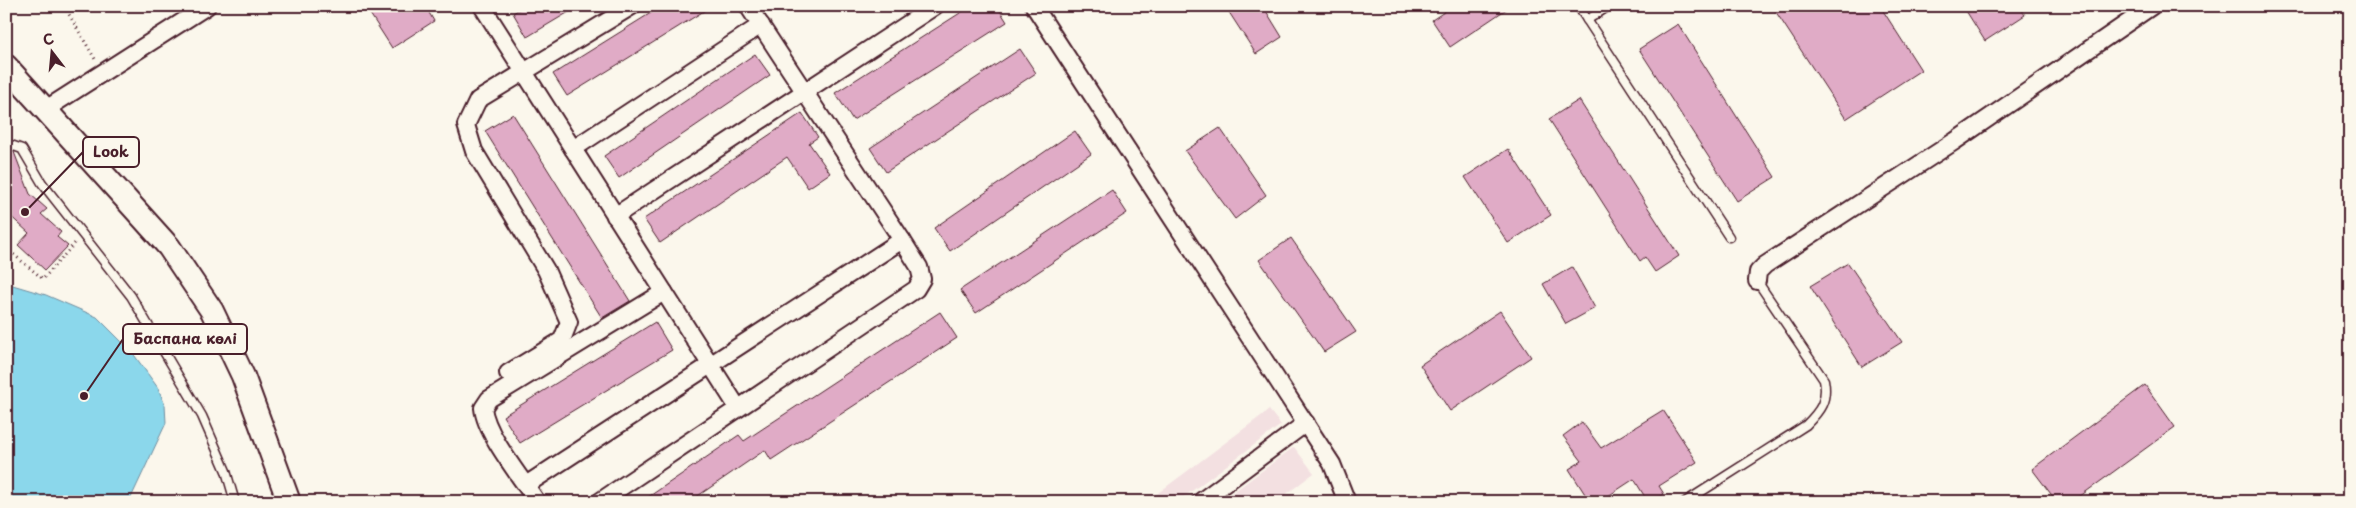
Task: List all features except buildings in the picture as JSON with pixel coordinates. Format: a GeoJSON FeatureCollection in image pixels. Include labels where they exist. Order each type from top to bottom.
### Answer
{"type":"FeatureCollection","features":[{"type":"Feature","properties":{"kind":"main road"},"geometry":{"type":"LineString","coordinates":[[6,66],[169,247],[212,311],[243,376],[289,502]]}},
{"type":"Feature","properties":{"kind":"street"},"geometry":{"type":"LineString","coordinates":[[46,109],[207,6]]}},
{"type":"Feature","properties":{"kind":"street"},"geometry":{"type":"LineString","coordinates":[[508,373],[562,340],[569,322],[546,270],[474,150],[466,124],[478,100],[632,6]]}},
{"type":"Feature","properties":{"kind":"street"},"geometry":{"type":"LineString","coordinates":[[599,502],[916,289],[922,279],[919,267],[902,240],[748,6]]}},
{"type":"Feature","properties":{"kind":"street"},"geometry":{"type":"LineString","coordinates":[[615,216],[935,6]]}},
{"type":"Feature","properties":{"kind":"street"},"geometry":{"type":"LineString","coordinates":[[1034,6],[1332,464],[1347,502]]}},
{"type":"Feature","properties":{"kind":"street"},"geometry":{"type":"LineString","coordinates":[[1757,281],[1758,272],[1764,265],[1955,141],[2152,6]]}},
{"type":"Feature","properties":{"kind":"street"},"geometry":{"type":"LineString","coordinates":[[487,8],[524,73],[738,408]]}},
{"type":"Feature","properties":{"kind":"street"},"geometry":{"type":"LineString","coordinates":[[573,149],[761,26]]}},
{"type":"Feature","properties":{"kind":"street"},"geometry":{"type":"LineString","coordinates":[[526,485],[902,240]]}},
{"type":"Feature","properties":{"kind":"street"},"geometry":{"type":"LineString","coordinates":[[537,502],[494,437],[484,418],[483,408],[489,399],[664,292]]}},
{"type":"Feature","properties":{"kind":"street"},"geometry":{"type":"LineString","coordinates":[[1200,502],[1306,423]]}},
{"type":"Feature","properties":{"kind":"lane"},"geometry":{"type":"LineString","coordinates":[[1578,6],[1729,237]]}},
{"type":"Feature","properties":{"kind":"lane"},"geometry":{"type":"LineString","coordinates":[[1588,20],[1609,6]]}},
{"type":"Feature","properties":{"kind":"lane"},"geometry":{"type":"LineString","coordinates":[[6,146],[12,145],[22,149],[42,183],[131,296],[202,416],[226,470],[235,502]]}},
{"type":"Feature","properties":{"kind":"lane"},"geometry":{"type":"LineString","coordinates":[[1686,502],[1806,425],[1818,413],[1826,393],[1824,380],[1757,281]]}},
{"type":"Feature","properties":{"kind":"path"},"geometry":{"type":"LineString","coordinates":[[64,6],[103,72]]}},
{"type":"Feature","properties":{"kind":"path"},"geometry":{"type":"LineString","coordinates":[[6,248],[43,279],[82,235]]}},
{"type":"Feature","properties":{"kind":"shaded area"},"geometry":{"type":"Polygon","coordinates":[[[1269,410],[1281,425],[1177,502],[1146,502],[1269,410]]]}},
{"type":"Feature","properties":{"kind":"shaded area"},"geometry":{"type":"Polygon","coordinates":[[[1294,447],[1314,473],[1276,502],[1220,502],[1294,447]]]}},
{"type":"Feature","properties":{"kind":"water"},"geometry":{"type":"Polygon","coordinates":[[[6,283],[46,295],[97,317],[132,352],[158,388],[165,405],[166,423],[129,502],[6,502],[6,283]]]}},
{"type":"Feature","properties":{"kind":"place","name":"Look"},"geometry":{"type":"Point","coordinates":[25,212]}},
{"type":"Feature","properties":{"kind":"place","name":"Баспана көлі"},"geometry":{"type":"Point","coordinates":[84,396]}}]}
